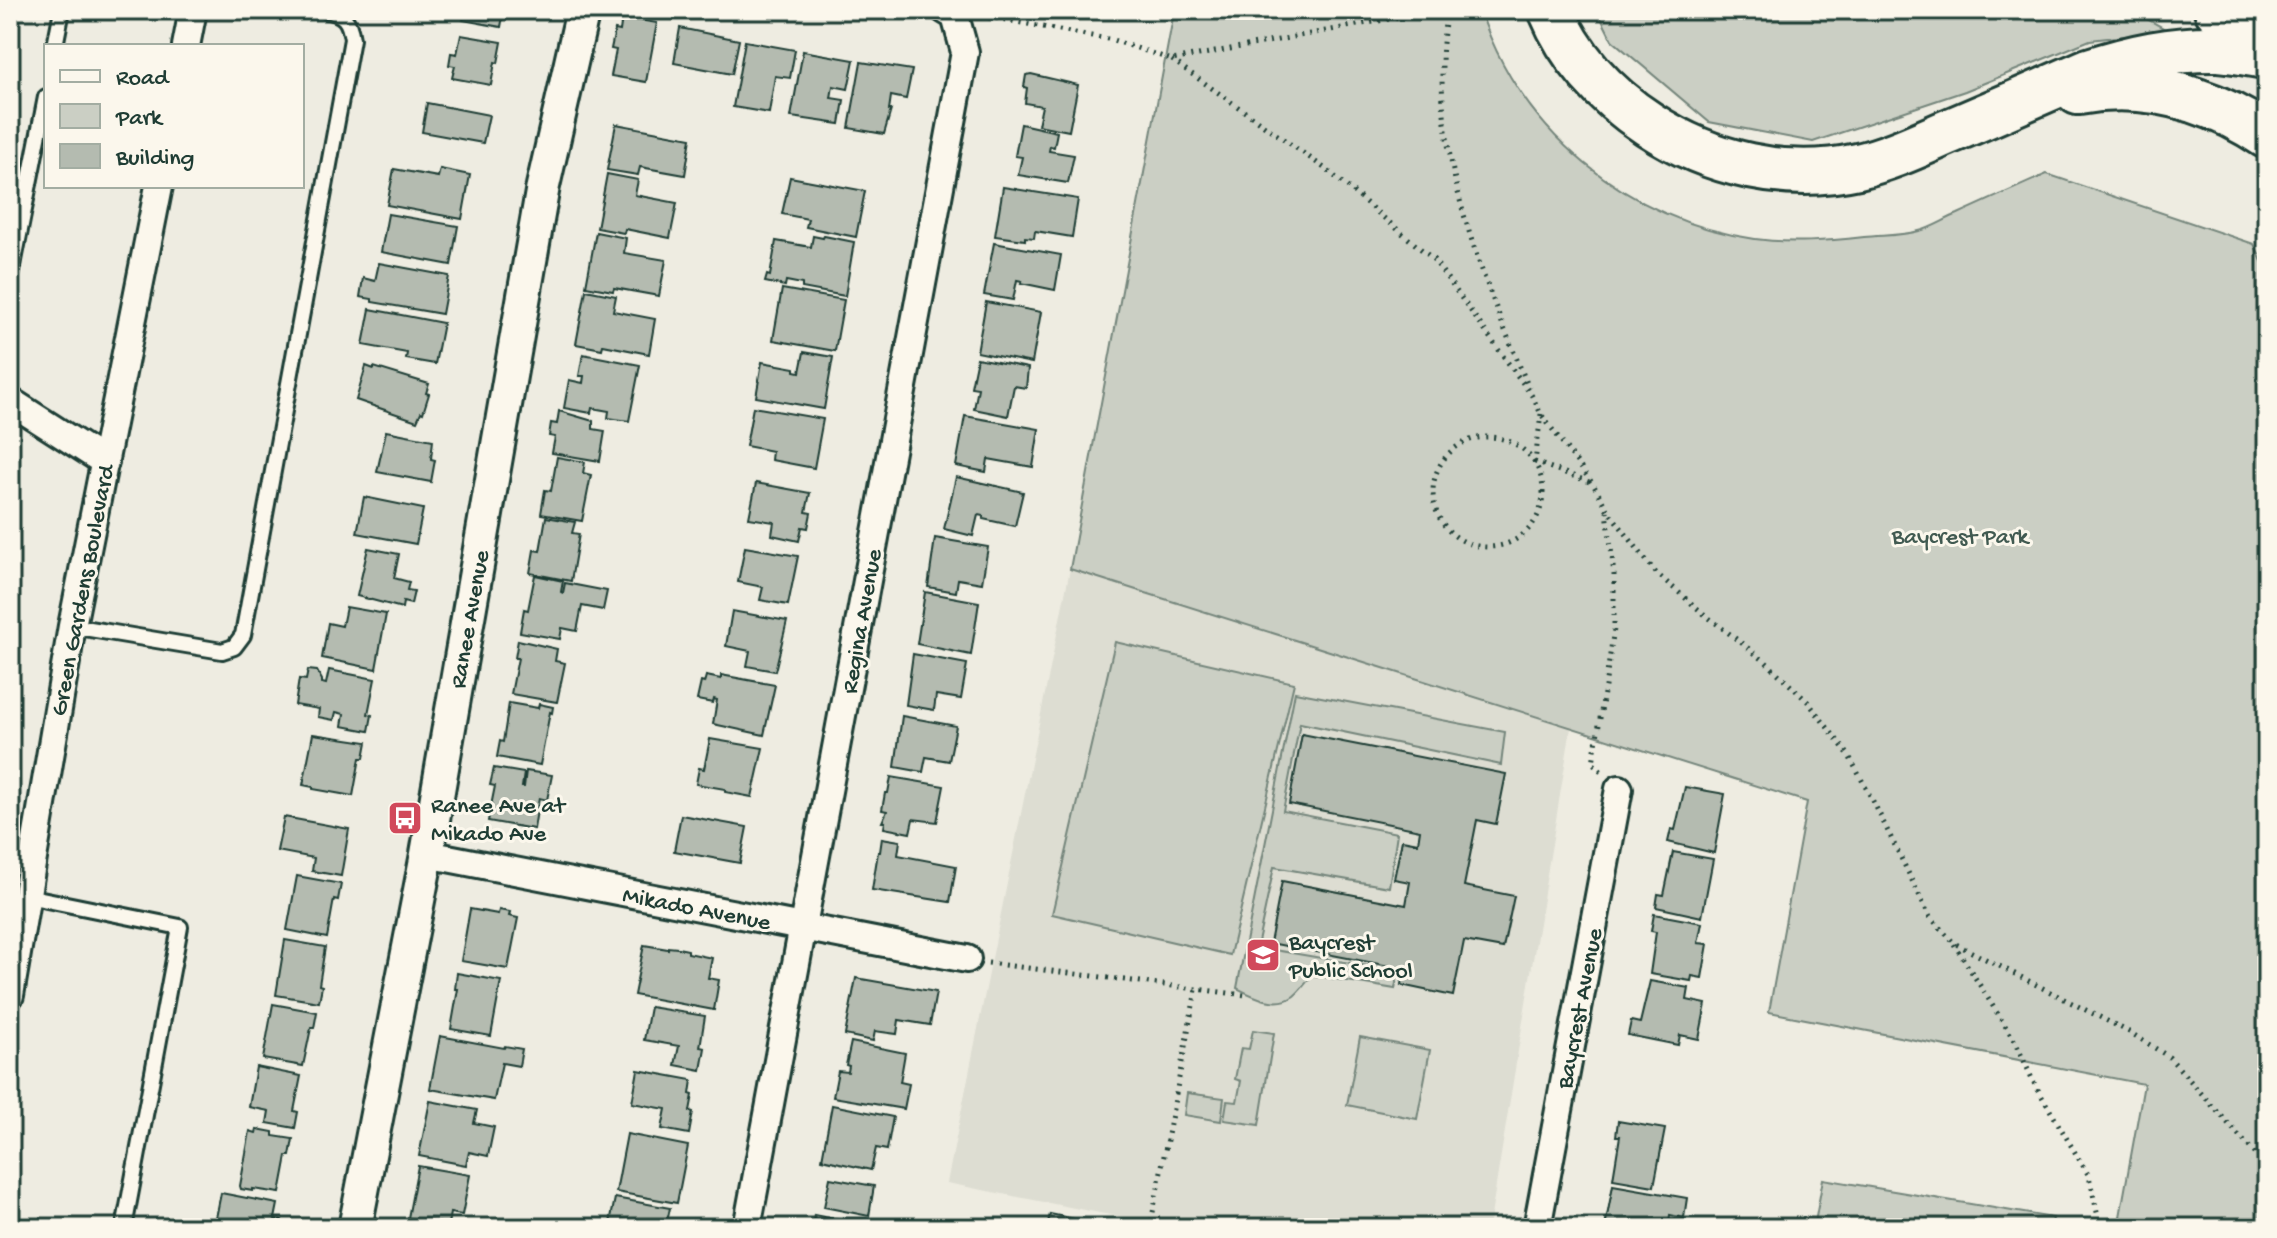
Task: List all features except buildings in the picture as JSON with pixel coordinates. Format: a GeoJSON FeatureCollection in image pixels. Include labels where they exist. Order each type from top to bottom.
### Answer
{"type":"FeatureCollection","features":[{"type":"Feature","properties":{"kind":"highway"},"geometry":{"type":"LineString","coordinates":[[1551,10],[1565,40],[1584,67],[1630,111],[1691,147],[1751,167],[1785,172],[1815,172],[1858,166],[1893,155],[2089,71],[2123,60],[2185,49],[2264,45]]}},
{"type":"Feature","properties":{"kind":"highway"},"geometry":{"type":"LineString","coordinates":[[2217,10],[2264,45]]}},
{"type":"Feature","properties":{"kind":"highway"},"geometry":{"type":"LineString","coordinates":[[1979,118],[2040,99],[2095,89],[2133,87],[2163,90],[2196,99],[2232,115],[2267,136]]}},
{"type":"Feature","properties":{"kind":"street"},"geometry":{"type":"LineString","coordinates":[[186,44],[193,10]]}},
{"type":"Feature","properties":{"kind":"street","name":"Ranee Avenue"},"geometry":{"type":"LineString","coordinates":[[355,1228],[427,854],[543,186],[583,10]]}},
{"type":"Feature","properties":{"kind":"street","name":"Regina Avenue"},"geometry":{"type":"LineString","coordinates":[[747,1228],[965,52],[950,13]]}},
{"type":"Feature","properties":{"kind":"street","name":"Green Gardens Boulevard"},"geometry":{"type":"LineString","coordinates":[[10,995],[72,626],[159,188]]}},
{"type":"Feature","properties":{"kind":"street"},"geometry":{"type":"LineString","coordinates":[[10,401],[105,462]]}},
{"type":"Feature","properties":{"kind":"street","name":"Baycrest Avenue"},"geometry":{"type":"LineString","coordinates":[[1537,1228],[1619,789]]}},
{"type":"Feature","properties":{"kind":"street","name":"Mikado Avenue"},"geometry":{"type":"LineString","coordinates":[[427,854],[967,959]]}},
{"type":"Feature","properties":{"kind":"lane"},"geometry":{"type":"LineString","coordinates":[[55,44],[62,10]]}},
{"type":"Feature","properties":{"kind":"lane"},"geometry":{"type":"LineString","coordinates":[[72,626],[222,651],[234,647],[243,635],[352,39],[349,22],[341,13],[325,10]]}},
{"type":"Feature","properties":{"kind":"lane"},"geometry":{"type":"LineString","coordinates":[[10,281],[14,241],[44,106]]}},
{"type":"Feature","properties":{"kind":"lane"},"geometry":{"type":"LineString","coordinates":[[27,896],[180,927],[124,1228]]}},
{"type":"Feature","properties":{"kind":"path"},"geometry":{"type":"LineString","coordinates":[[1172,60],[1437,10]]}},
{"type":"Feature","properties":{"kind":"path"},"geometry":{"type":"LineString","coordinates":[[1447,10],[1441,80],[1453,177],[1483,278],[1541,414],[1656,573],[1766,662],[1808,702],[1848,754],[1930,917],[1954,943],[2016,1043],[2034,1083],[2089,1176],[2098,1228]]}},
{"type":"Feature","properties":{"kind":"path"},"geometry":{"type":"LineString","coordinates":[[950,13],[995,18],[1113,40],[1172,60],[1327,170],[1434,260],[1532,396]]}},
{"type":"Feature","properties":{"kind":"path"},"geometry":{"type":"LineString","coordinates":[[1541,414],[1535,462],[1543,480],[1543,499],[1538,517],[1527,533],[1511,543],[1492,548],[1473,546],[1456,538],[1443,526],[1435,510],[1432,492],[1436,475],[1444,459],[1472,439],[1490,436],[1507,440],[1523,449],[1535,462],[1593,484]]}},
{"type":"Feature","properties":{"kind":"path"},"geometry":{"type":"LineString","coordinates":[[1607,509],[1614,575],[1614,629],[1593,763],[1619,789]]}},
{"type":"Feature","properties":{"kind":"path"},"geometry":{"type":"LineString","coordinates":[[1954,943],[2084,1008],[2169,1057],[2267,1167]]}},
{"type":"Feature","properties":{"kind":"path"},"geometry":{"type":"LineString","coordinates":[[967,959],[1245,995]]}},
{"type":"Feature","properties":{"kind":"path"},"geometry":{"type":"LineString","coordinates":[[1150,1228],[1196,990]]}},
{"type":"Feature","properties":{"kind":"shaded area","name":"Baycrest Public School"},"geometry":{"type":"Polygon","coordinates":[[[1070,569],[1571,728],[1489,1228],[1176,1228],[947,1183],[1070,569]]]}},
{"type":"Feature","properties":{"kind":"green space","name":"Baycrest Park"},"geometry":{"type":"Polygon","coordinates":[[[1164,10],[1480,10],[1498,54],[1522,95],[1551,132],[1585,164],[1623,191],[1664,212],[1708,229],[1782,241],[1912,233],[2047,174],[2254,244],[2267,272],[2267,1228],[2118,1228],[2144,1084],[1769,1012],[1807,802],[1070,569],[1174,12],[1164,10]]]}},
{"type":"Feature","properties":{"kind":"green space"},"geometry":{"type":"Polygon","coordinates":[[[1597,10],[2131,10],[2169,31],[2090,40],[1965,91],[1813,142],[1709,122],[1612,40],[1597,10]]]}},
{"type":"Feature","properties":{"kind":"green space"},"geometry":{"type":"Polygon","coordinates":[[[1115,642],[1294,683],[1230,955],[1052,914],[1115,642]]]}},
{"type":"Feature","properties":{"kind":"green space"},"geometry":{"type":"Polygon","coordinates":[[[1295,692],[1505,732],[1501,765],[1300,723],[1283,811],[1397,833],[1389,887],[1274,867],[1257,947],[1398,971],[1395,989],[1312,975],[1287,1000],[1265,1000],[1237,988],[1295,692]]]}},
{"type":"Feature","properties":{"kind":"green space"},"geometry":{"type":"Polygon","coordinates":[[[1253,1030],[1274,1033],[1259,1125],[1224,1120],[1227,1101],[1237,1102],[1241,1081],[1235,1079],[1241,1048],[1249,1049],[1253,1030]]]}},
{"type":"Feature","properties":{"kind":"green space"},"geometry":{"type":"Polygon","coordinates":[[[1360,1037],[1430,1050],[1417,1119],[1347,1105],[1360,1037]]]}},
{"type":"Feature","properties":{"kind":"green space"},"geometry":{"type":"Polygon","coordinates":[[[1187,1093],[1224,1098],[1221,1121],[1184,1115],[1187,1093]]]}},
{"type":"Feature","properties":{"kind":"green space"},"geometry":{"type":"Polygon","coordinates":[[[1823,1179],[2053,1218],[2051,1228],[1814,1228],[1823,1179]]]}},
{"type":"Feature","properties":{"kind":"place","name":"Ranee Ave at Mikado Ave"},"geometry":{"type":"Point","coordinates":[405,818]}},
{"type":"Feature","properties":{"kind":"place","name":"Baycrest Public School"},"geometry":{"type":"Point","coordinates":[1263,955]}}]}
